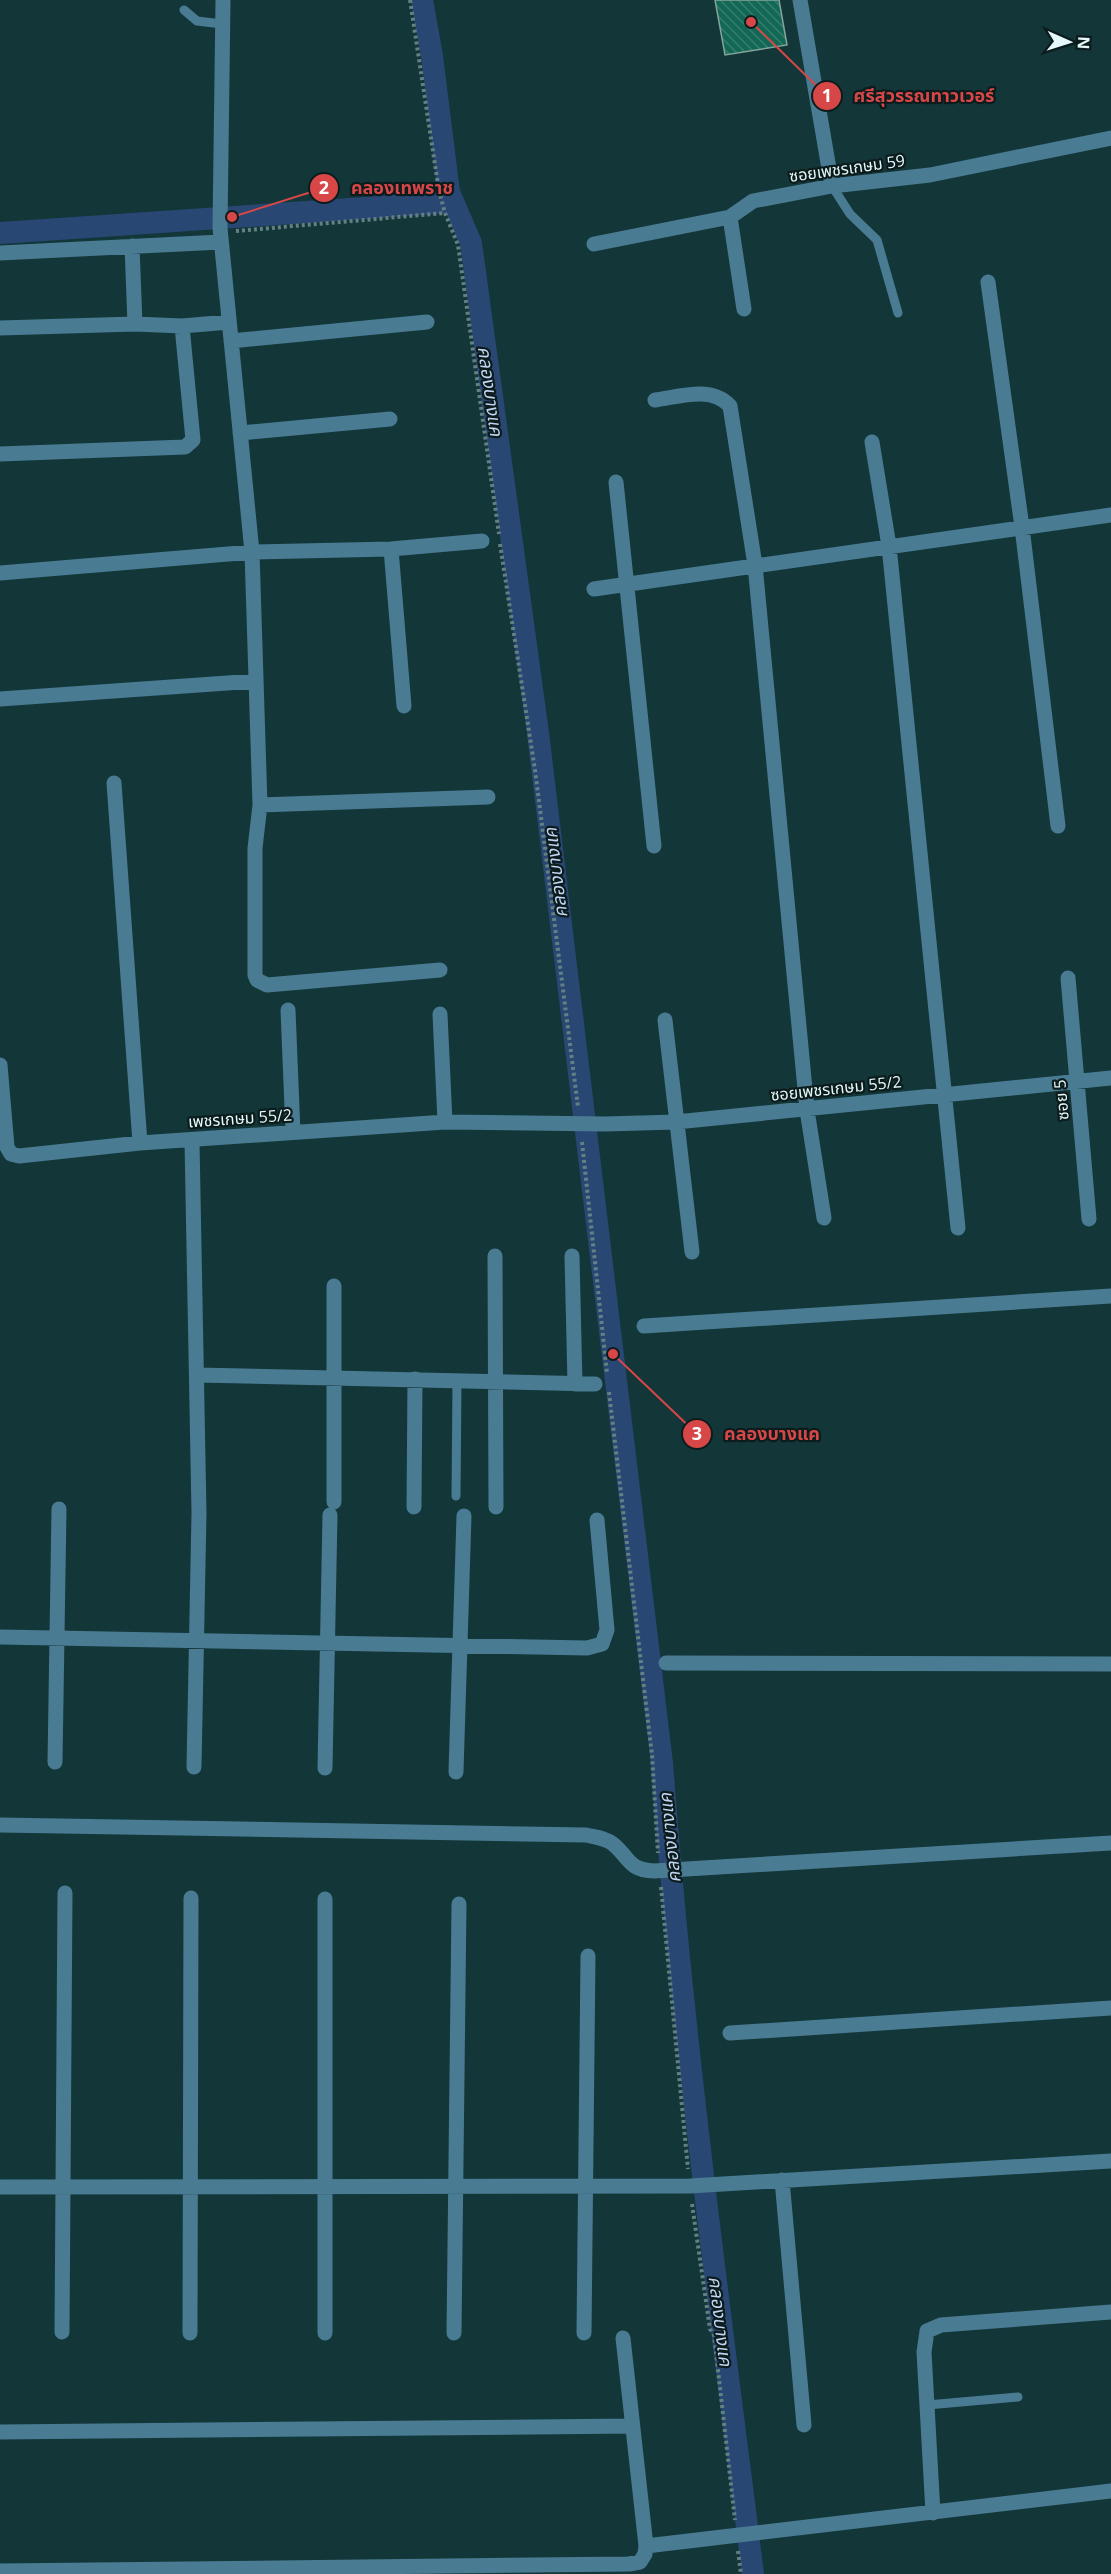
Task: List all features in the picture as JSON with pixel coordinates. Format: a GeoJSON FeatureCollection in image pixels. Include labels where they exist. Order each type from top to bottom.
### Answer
{"type":"FeatureCollection","features":[{"type":"Feature","properties":{"kind":"street"},"geometry":{"type":"LineString","coordinates":[[223,0],[219,201],[252,552],[260,805],[255,848],[255,975],[257,980],[267,985],[440,970]]}},
{"type":"Feature","properties":{"kind":"street"},"geometry":{"type":"LineString","coordinates":[[800,0],[832,186]]}},
{"type":"Feature","properties":{"kind":"street","name":"ซอยเพชรเกษม 59"},"geometry":{"type":"LineString","coordinates":[[594,244],[730,217],[753,201],[832,186],[930,175],[1111,138]]}},
{"type":"Feature","properties":{"kind":"street"},"geometry":{"type":"LineString","coordinates":[[730,217],[744,309]]}},
{"type":"Feature","properties":{"kind":"street"},"geometry":{"type":"LineString","coordinates":[[0,253],[132,246],[221,234]]}},
{"type":"Feature","properties":{"kind":"street"},"geometry":{"type":"LineString","coordinates":[[132,246],[135,324]]}},
{"type":"Feature","properties":{"kind":"street"},"geometry":{"type":"LineString","coordinates":[[988,282],[1022,527],[1058,826]]}},
{"type":"Feature","properties":{"kind":"street"},"geometry":{"type":"LineString","coordinates":[[0,328],[135,324],[182,326],[229,322]]}},
{"type":"Feature","properties":{"kind":"street"},"geometry":{"type":"LineString","coordinates":[[231,341],[427,322]]}},
{"type":"Feature","properties":{"kind":"street"},"geometry":{"type":"LineString","coordinates":[[0,454],[190,445],[193,440],[182,326]]}},
{"type":"Feature","properties":{"kind":"street"},"geometry":{"type":"LineString","coordinates":[[655,400],[704,393],[722,398],[730,406],[755,565],[807,1110],[824,1218]]}},
{"type":"Feature","properties":{"kind":"street"},"geometry":{"type":"LineString","coordinates":[[240,433],[390,419]]}},
{"type":"Feature","properties":{"kind":"street"},"geometry":{"type":"LineString","coordinates":[[872,442],[889,546],[958,1228]]}},
{"type":"Feature","properties":{"kind":"street"},"geometry":{"type":"LineString","coordinates":[[616,482],[654,846]]}},
{"type":"Feature","properties":{"kind":"street"},"geometry":{"type":"LineString","coordinates":[[594,589],[1111,515]]}},
{"type":"Feature","properties":{"kind":"street"},"geometry":{"type":"LineString","coordinates":[[0,573],[252,552],[390,549],[482,541]]}},
{"type":"Feature","properties":{"kind":"street"},"geometry":{"type":"LineString","coordinates":[[390,549],[404,706]]}},
{"type":"Feature","properties":{"kind":"street"},"geometry":{"type":"LineString","coordinates":[[0,699],[256,681]]}},
{"type":"Feature","properties":{"kind":"street"},"geometry":{"type":"LineString","coordinates":[[114,783],[140,1143]]}},
{"type":"Feature","properties":{"kind":"street"},"geometry":{"type":"LineString","coordinates":[[260,805],[488,797]]}},
{"type":"Feature","properties":{"kind":"street","name":"ซอย 5"},"geometry":{"type":"LineString","coordinates":[[1068,978],[1089,1219]]}},
{"type":"Feature","properties":{"kind":"street"},"geometry":{"type":"LineString","coordinates":[[288,1010],[293,1132]]}},
{"type":"Feature","properties":{"kind":"street"},"geometry":{"type":"LineString","coordinates":[[440,1014],[445,1122]]}},
{"type":"Feature","properties":{"kind":"street"},"geometry":{"type":"LineString","coordinates":[[665,1020],[692,1252]]}},
{"type":"Feature","properties":{"kind":"street","name":"เพชรเกษม 55/2"},"geometry":{"type":"LineString","coordinates":[[0,1065],[7,1147],[11,1154],[19,1156],[140,1143],[445,1122],[564,1123]]}},
{"type":"Feature","properties":{"kind":"street","name":"ซอยเพชรเกษม 55/2"},"geometry":{"type":"LineString","coordinates":[[564,1123],[605,1125],[676,1122],[1111,1078]]}},
{"type":"Feature","properties":{"kind":"street"},"geometry":{"type":"LineString","coordinates":[[192,1141],[199,1514],[194,1767]]}},
{"type":"Feature","properties":{"kind":"street"},"geometry":{"type":"LineString","coordinates":[[495,1256],[496,1507]]}},
{"type":"Feature","properties":{"kind":"street"},"geometry":{"type":"LineString","coordinates":[[572,1256],[575,1384]]}},
{"type":"Feature","properties":{"kind":"street"},"geometry":{"type":"LineString","coordinates":[[325,1768],[335,1378],[334,1286]]}},
{"type":"Feature","properties":{"kind":"street"},"geometry":{"type":"LineString","coordinates":[[644,1326],[1111,1296]]}},
{"type":"Feature","properties":{"kind":"street"},"geometry":{"type":"LineString","coordinates":[[197,1375],[595,1384]]}},
{"type":"Feature","properties":{"kind":"street"},"geometry":{"type":"LineString","coordinates":[[414,1507],[415,1379]]}},
{"type":"Feature","properties":{"kind":"street"},"geometry":{"type":"LineString","coordinates":[[55,1762],[59,1509]]}},
{"type":"Feature","properties":{"kind":"street"},"geometry":{"type":"LineString","coordinates":[[456,1772],[464,1516]]}},
{"type":"Feature","properties":{"kind":"street"},"geometry":{"type":"LineString","coordinates":[[0,1636],[587,1648],[602,1644],[607,1630],[597,1520]]}},
{"type":"Feature","properties":{"kind":"street"},"geometry":{"type":"LineString","coordinates":[[666,1663],[1111,1665]]}},
{"type":"Feature","properties":{"kind":"street"},"geometry":{"type":"LineString","coordinates":[[0,1825],[586,1835],[603,1838],[613,1844],[626,1861],[640,1870],[663,1871],[1111,1843]]}},
{"type":"Feature","properties":{"kind":"street"},"geometry":{"type":"LineString","coordinates":[[62,2332],[65,1893]]}},
{"type":"Feature","properties":{"kind":"street"},"geometry":{"type":"LineString","coordinates":[[190,2333],[191,1898]]}},
{"type":"Feature","properties":{"kind":"street"},"geometry":{"type":"LineString","coordinates":[[325,2333],[326,1899]]}},
{"type":"Feature","properties":{"kind":"street"},"geometry":{"type":"LineString","coordinates":[[454,2333],[459,1904]]}},
{"type":"Feature","properties":{"kind":"street"},"geometry":{"type":"LineString","coordinates":[[584,2333],[588,1956]]}},
{"type":"Feature","properties":{"kind":"street"},"geometry":{"type":"LineString","coordinates":[[729,2033],[1111,2008]]}},
{"type":"Feature","properties":{"kind":"street"},"geometry":{"type":"LineString","coordinates":[[0,2187],[694,2185],[1111,2161]]}},
{"type":"Feature","properties":{"kind":"street"},"geometry":{"type":"LineString","coordinates":[[782,2180],[804,2425]]}},
{"type":"Feature","properties":{"kind":"street"},"geometry":{"type":"LineString","coordinates":[[933,2513],[924,2352],[927,2331],[941,2325],[1111,2312]]}},
{"type":"Feature","properties":{"kind":"street"},"geometry":{"type":"LineString","coordinates":[[0,2571],[629,2564],[640,2562],[645,2554],[646,2546],[622,2338]]}},
{"type":"Feature","properties":{"kind":"street"},"geometry":{"type":"LineString","coordinates":[[0,2432],[632,2426]]}},
{"type":"Feature","properties":{"kind":"street"},"geometry":{"type":"LineString","coordinates":[[646,2546],[1111,2491]]}},
{"type":"Feature","properties":{"kind":"lane"},"geometry":{"type":"LineString","coordinates":[[184,10],[197,21],[222,24]]}},
{"type":"Feature","properties":{"kind":"lane"},"geometry":{"type":"LineString","coordinates":[[832,186],[850,214],[877,240],[898,314]]}},
{"type":"Feature","properties":{"kind":"lane"},"geometry":{"type":"LineString","coordinates":[[456,1497],[457,1381]]}},
{"type":"Feature","properties":{"kind":"lane"},"geometry":{"type":"LineString","coordinates":[[927,2405],[1018,2397]]}},
{"type":"Feature","properties":{"kind":"path"},"geometry":{"type":"LineString","coordinates":[[221,234],[445,213]]}},
{"type":"Feature","properties":{"kind":"building"},"geometry":{"type":"Polygon","coordinates":[[[715,0],[779,0],[787,45],[725,55],[715,0]]]}},
{"type":"Feature","properties":{"kind":"waterway","name":"คลองบางแค"},"geometry":{"type":"LineString","coordinates":[[422,0],[432,56],[449,192],[471,243],[538,733],[662,1763],[691,2068],[753,2574]]}},
{"type":"Feature","properties":{"kind":"waterway"},"geometry":{"type":"LineString","coordinates":[[0,233],[453,202]]}},
{"type":"Feature","properties":{"kind":"place","name":"ศรีสุวรรณทาวเวอร์"},"geometry":{"type":"Point","coordinates":[751,22]}},
{"type":"Feature","properties":{"kind":"place","name":"คลองเทพราช"},"geometry":{"type":"Point","coordinates":[232,217]}},
{"type":"Feature","properties":{"kind":"place","name":"คลองบางแค"},"geometry":{"type":"Point","coordinates":[613,1354]}}]}
